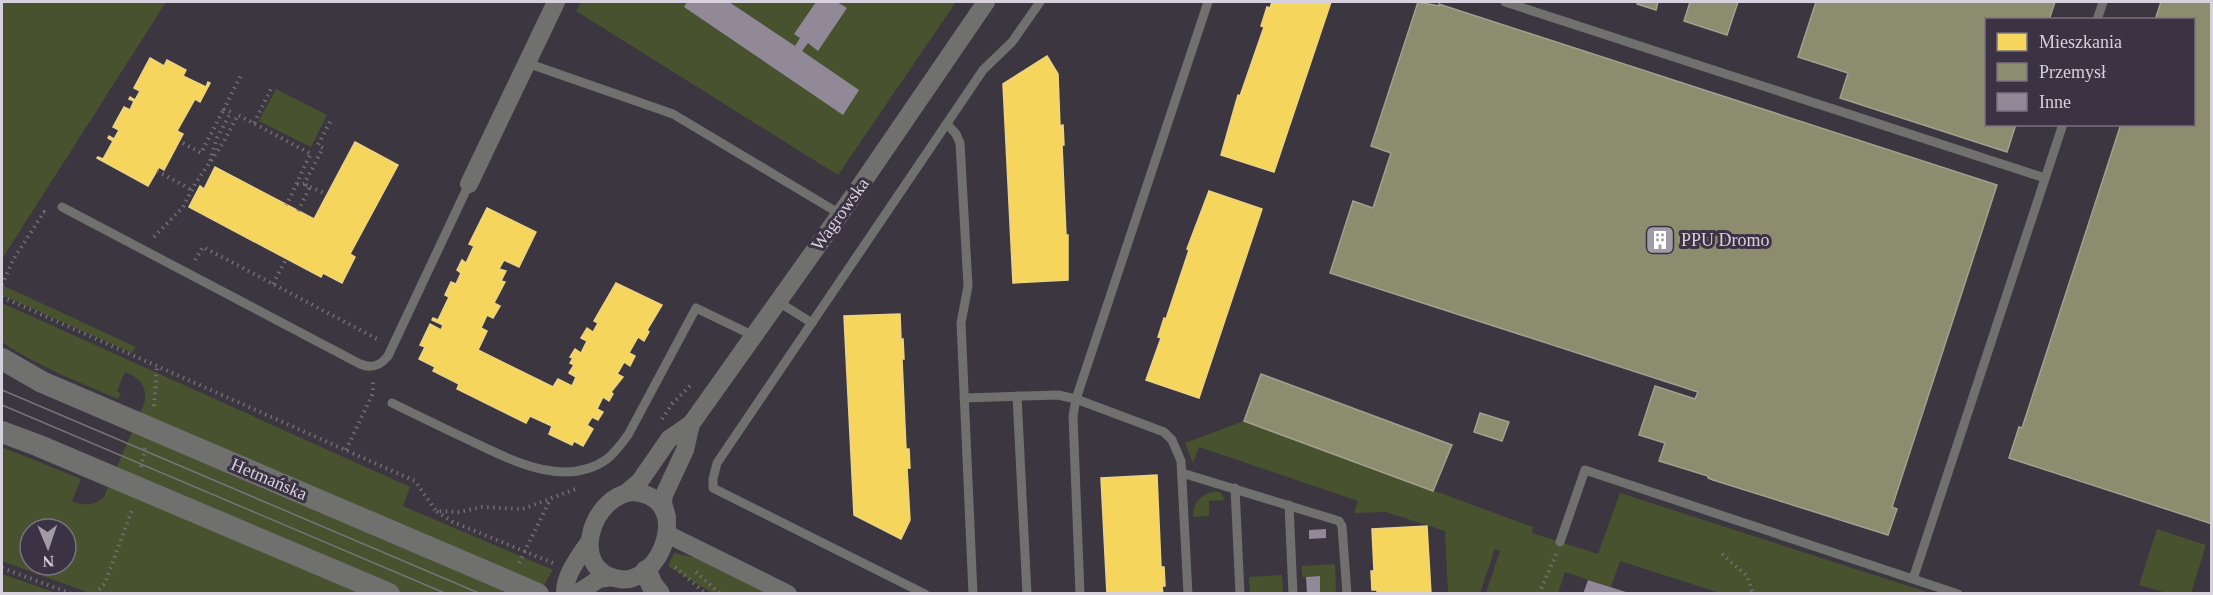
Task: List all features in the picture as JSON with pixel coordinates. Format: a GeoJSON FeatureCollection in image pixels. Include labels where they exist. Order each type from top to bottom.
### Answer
{"type":"FeatureCollection","features":[{"type":"Feature","properties":{"kind":"street"},"geometry":{"type":"LineString","coordinates":[[469,184],[556,2]]}},
{"type":"Feature","properties":{"kind":"street","name":"Wagrowska"},"geometry":{"type":"LineString","coordinates":[[667,525],[664,495],[685,450],[691,424],[840,214],[986,2]]}},
{"type":"Feature","properties":{"kind":"street","name":"Hetmańska"},"geometry":{"type":"LineString","coordinates":[[2,359],[42,382],[538,594]]}},
{"type":"Feature","properties":{"kind":"street","name":"Wagrowska"},"geometry":{"type":"LineString","coordinates":[[626,493],[640,481],[676,432],[691,424]]}},
{"type":"Feature","properties":{"kind":"street"},"geometry":{"type":"LineString","coordinates":[[2,432],[100,471],[389,594]]}},
{"type":"Feature","properties":{"kind":"street"},"geometry":{"type":"LineString","coordinates":[[612,577],[595,564],[589,542],[591,532],[606,506],[615,498],[626,493],[639,492],[650,496],[662,507],[667,525],[652,563],[652,585],[659,594]]}},
{"type":"Feature","properties":{"kind":"street"},"geometry":{"type":"LineString","coordinates":[[667,525],[788,594]]}},
{"type":"Feature","properties":{"kind":"street"},"geometry":{"type":"LineString","coordinates":[[565,594],[564,589],[571,570],[589,542]]}},
{"type":"Feature","properties":{"kind":"street"},"geometry":{"type":"LineString","coordinates":[[576,594],[599,579],[612,577],[630,579],[652,563]]}},
{"type":"Feature","properties":{"kind":"lane"},"geometry":{"type":"LineString","coordinates":[[925,594],[713,488],[713,479],[717,463],[984,70],[1012,42],[1040,2]]}},
{"type":"Feature","properties":{"kind":"lane"},"geometry":{"type":"LineString","coordinates":[[1080,594],[1073,416],[1076,399],[1208,2]]}},
{"type":"Feature","properties":{"kind":"lane"},"geometry":{"type":"LineString","coordinates":[[1505,2],[2045,178]]}},
{"type":"Feature","properties":{"kind":"lane"},"geometry":{"type":"LineString","coordinates":[[2098,18],[2103,2]]}},
{"type":"Feature","properties":{"kind":"lane"},"geometry":{"type":"LineString","coordinates":[[527,63],[674,114],[840,214]]}},
{"type":"Feature","properties":{"kind":"lane"},"geometry":{"type":"LineString","coordinates":[[947,124],[956,134],[960,143],[961,155],[968,286],[961,323],[973,594]]}},
{"type":"Feature","properties":{"kind":"lane"},"geometry":{"type":"LineString","coordinates":[[1913,579],[2062,126]]}},
{"type":"Feature","properties":{"kind":"lane"},"geometry":{"type":"LineString","coordinates":[[62,207],[365,366],[378,365],[388,356],[469,184]]}},
{"type":"Feature","properties":{"kind":"lane"},"geometry":{"type":"LineString","coordinates":[[777,301],[812,324]]}},
{"type":"Feature","properties":{"kind":"lane"},"geometry":{"type":"LineString","coordinates":[[392,403],[520,464],[547,470],[579,470],[606,459],[628,435],[696,308],[752,335]]}},
{"type":"Feature","properties":{"kind":"lane"},"geometry":{"type":"LineString","coordinates":[[964,398],[1058,395],[1076,399],[1164,432],[1178,450],[1182,474],[1188,594]]}},
{"type":"Feature","properties":{"kind":"lane"},"geometry":{"type":"LineString","coordinates":[[1017,396],[1027,594]]}},
{"type":"Feature","properties":{"kind":"lane"},"geometry":{"type":"LineString","coordinates":[[1560,542],[1585,470],[1958,594]]}},
{"type":"Feature","properties":{"kind":"lane"},"geometry":{"type":"LineString","coordinates":[[1182,474],[1339,521],[1342,526],[1347,594]]}},
{"type":"Feature","properties":{"kind":"lane"},"geometry":{"type":"LineString","coordinates":[[1235,488],[1240,594]]}},
{"type":"Feature","properties":{"kind":"lane"},"geometry":{"type":"LineString","coordinates":[[1289,505],[1293,594]]}},
{"type":"Feature","properties":{"kind":"path"},"geometry":{"type":"LineString","coordinates":[[183,143],[201,153],[242,73]]}},
{"type":"Feature","properties":{"kind":"path"},"geometry":{"type":"LineString","coordinates":[[254,123],[271,89]]}},
{"type":"Feature","properties":{"kind":"path"},"geometry":{"type":"LineString","coordinates":[[209,164],[216,138],[231,112],[224,109]]}},
{"type":"Feature","properties":{"kind":"path"},"geometry":{"type":"LineString","coordinates":[[152,239],[183,207],[238,115],[311,154],[286,205]]}},
{"type":"Feature","properties":{"kind":"path"},"geometry":{"type":"LineString","coordinates":[[303,184],[322,148],[318,145],[332,118]]}},
{"type":"Feature","properties":{"kind":"path"},"geometry":{"type":"LineString","coordinates":[[157,171],[192,190]]}},
{"type":"Feature","properties":{"kind":"path"},"geometry":{"type":"LineString","coordinates":[[297,184],[303,184],[324,193]]}},
{"type":"Feature","properties":{"kind":"path"},"geometry":{"type":"LineString","coordinates":[[298,211],[310,187]]}},
{"type":"Feature","properties":{"kind":"path"},"geometry":{"type":"LineString","coordinates":[[2,285],[13,260],[44,212],[57,219],[62,207]]}},
{"type":"Feature","properties":{"kind":"path"},"geometry":{"type":"LineString","coordinates":[[188,274],[202,247],[380,340]]}},
{"type":"Feature","properties":{"kind":"path"},"geometry":{"type":"LineString","coordinates":[[273,284],[286,259]]}},
{"type":"Feature","properties":{"kind":"path"},"geometry":{"type":"LineString","coordinates":[[2,297],[415,481],[436,511],[453,522],[571,570]]}},
{"type":"Feature","properties":{"kind":"path"},"geometry":{"type":"LineString","coordinates":[[436,511],[459,512],[482,507],[523,509],[586,483]]}},
{"type":"Feature","properties":{"kind":"path"},"geometry":{"type":"LineString","coordinates":[[515,572],[551,499]]}},
{"type":"Feature","properties":{"kind":"path"},"geometry":{"type":"LineString","coordinates":[[1539,594],[1560,542]]}},
{"type":"Feature","properties":{"kind":"path"},"geometry":{"type":"LineString","coordinates":[[1722,554],[1747,576],[1753,594]]}},
{"type":"Feature","properties":{"kind":"path"},"geometry":{"type":"LineString","coordinates":[[652,563],[684,573],[706,594]]}},
{"type":"Feature","properties":{"kind":"path"},"geometry":{"type":"LineString","coordinates":[[2,568],[72,594]]}},
{"type":"Feature","properties":{"kind":"green space"},"geometry":{"type":"Polygon","coordinates":[[[2,2],[166,2],[2,259],[2,2]]]}},
{"type":"Feature","properties":{"kind":"green space"},"geometry":{"type":"Polygon","coordinates":[[[581,2],[956,2],[838,175],[576,11],[581,2]]]}},
{"type":"Feature","properties":{"kind":"green space"},"geometry":{"type":"Polygon","coordinates":[[[276,89],[327,115],[311,147],[259,121],[276,89]]]}},
{"type":"Feature","properties":{"kind":"green space"},"geometry":{"type":"Polygon","coordinates":[[[2,285],[136,347],[132,353],[2,295],[2,285]]]}},
{"type":"Feature","properties":{"kind":"green space"},"geometry":{"type":"Polygon","coordinates":[[[2,303],[410,487],[403,506],[553,570],[539,593],[92,594],[46,577],[78,577],[78,517],[18,517],[18,567],[2,561],[2,447],[81,479],[72,501],[92,504],[104,497],[145,401],[145,391],[141,383],[125,372],[117,391],[121,393],[118,399],[73,380],[2,342],[2,303]]]}},
{"type":"Feature","properties":{"kind":"green space"},"geometry":{"type":"Polygon","coordinates":[[[1244,421],[1533,527],[1532,533],[1598,554],[1620,493],[1930,593],[1720,593],[1620,561],[1611,587],[1565,572],[1558,593],[1486,593],[1500,551],[1495,549],[1480,593],[1448,593],[1445,531],[1386,512],[1354,513],[1358,501],[1199,447],[1193,463],[1185,443],[1244,421]]]}},
{"type":"Feature","properties":{"kind":"green space"},"geometry":{"type":"Polygon","coordinates":[[[1212,492],[1220,492],[1225,500],[1209,501],[1209,516],[1193,517],[1198,501],[1212,492]]]}},
{"type":"Feature","properties":{"kind":"green space"},"geometry":{"type":"Polygon","coordinates":[[[2157,529],[2206,545],[2191,593],[2167,593],[2139,585],[2157,529]]]}},
{"type":"Feature","properties":{"kind":"green space"},"geometry":{"type":"Polygon","coordinates":[[[674,553],[696,558],[769,593],[712,593],[668,566],[674,553]]]}},
{"type":"Feature","properties":{"kind":"green space"},"geometry":{"type":"Polygon","coordinates":[[[1335,564],[1336,592],[1320,593],[1320,576],[1302,577],[1302,566],[1335,564]]]}},
{"type":"Feature","properties":{"kind":"green space"},"geometry":{"type":"Polygon","coordinates":[[[2,574],[57,593],[2,593],[2,574]]]}},
{"type":"Feature","properties":{"kind":"green space"},"geometry":{"type":"Polygon","coordinates":[[[1282,575],[1283,593],[1250,593],[1249,577],[1282,575]]]}},
{"type":"Feature","properties":{"kind":"building: Mieszkania"},"geometry":{"type":"Polygon","coordinates":[[[1272,2],[1331,2],[1274,172],[1221,155],[1238,95],[1240,96],[1264,27],[1261,26],[1267,7],[1270,8],[1272,2]]]}},
{"type":"Feature","properties":{"kind":"building: Mieszkania"},"geometry":{"type":"Polygon","coordinates":[[[1047,56],[1058,74],[1060,126],[1063,125],[1068,280],[1013,283],[1003,84],[1047,56]]]}},
{"type":"Feature","properties":{"kind":"building: Mieszkania"},"geometry":{"type":"Polygon","coordinates":[[[150,58],[164,66],[167,60],[186,70],[183,76],[206,87],[208,82],[210,83],[200,102],[195,99],[177,131],[183,134],[164,170],[159,167],[148,186],[97,158],[103,159],[113,141],[108,138],[109,136],[114,139],[119,130],[113,127],[124,107],[130,110],[134,101],[129,99],[130,97],[135,100],[140,91],[134,88],[150,58]]]}},
{"type":"Feature","properties":{"kind":"building: Mieszkania"},"geometry":{"type":"Polygon","coordinates":[[[355,142],[398,165],[350,254],[355,257],[342,283],[323,273],[321,277],[189,207],[200,186],[204,189],[215,167],[314,219],[355,142]]]}},
{"type":"Feature","properties":{"kind":"building: Mieszkania"},"geometry":{"type":"Polygon","coordinates":[[[1209,191],[1262,209],[1199,398],[1146,380],[1161,338],[1158,337],[1164,318],[1166,319],[1189,250],[1187,249],[1209,191]]]}},
{"type":"Feature","properties":{"kind":"building: Mieszkania"},"geometry":{"type":"Polygon","coordinates":[[[487,208],[536,232],[519,267],[504,260],[499,269],[506,271],[501,281],[505,282],[494,303],[500,306],[493,318],[487,315],[481,328],[487,331],[478,350],[553,387],[558,379],[572,386],[576,377],[569,373],[574,365],[570,363],[573,358],[570,357],[575,349],[581,353],[587,341],[581,338],[587,328],[593,332],[598,323],[594,321],[616,283],[662,305],[647,330],[649,332],[644,341],[638,337],[629,353],[635,356],[630,366],[624,362],[617,374],[623,377],[611,392],[613,394],[609,401],[603,397],[597,409],[603,412],[598,420],[592,417],[587,425],[593,429],[583,446],[574,441],[572,445],[549,434],[552,426],[530,416],[526,423],[457,389],[459,384],[433,371],[435,367],[419,359],[425,347],[420,345],[430,324],[441,330],[443,325],[432,320],[433,318],[438,320],[449,297],[445,295],[451,282],[456,284],[461,273],[457,270],[462,260],[466,263],[474,246],[469,244],[487,208]]]}},
{"type":"Feature","properties":{"kind":"building: Mieszkania"},"geometry":{"type":"Polygon","coordinates":[[[900,314],[904,359],[902,359],[906,449],[909,449],[910,468],[907,468],[910,520],[901,539],[854,515],[844,316],[900,314]]]}},
{"type":"Feature","properties":{"kind":"building: Mieszkania"},"geometry":{"type":"Polygon","coordinates":[[[1157,475],[1161,567],[1164,567],[1165,586],[1162,586],[1163,594],[1107,594],[1101,478],[1157,475]]]}},
{"type":"Feature","properties":{"kind":"building: Mieszkania"},"geometry":{"type":"Polygon","coordinates":[[[1427,526],[1431,594],[1377,594],[1377,590],[1372,590],[1371,571],[1374,571],[1372,529],[1427,526]]]}},
{"type":"Feature","properties":{"kind":"building: Przemysł","name":"PPU Dromo"},"geometry":{"type":"Polygon","coordinates":[[[1418,2],[1439,6],[1439,4],[1997,185],[1892,507],[1897,509],[1888,535],[1659,461],[1665,443],[1639,435],[1655,386],[1695,399],[1698,392],[1330,273],[1353,201],[1373,208],[1391,153],[1371,146],[1418,2]]]}},
{"type":"Feature","properties":{"kind":"building: Przemysł"},"geometry":{"type":"Polygon","coordinates":[[[1638,2],[1658,2],[1656,10],[1637,4],[1638,2]]]}},
{"type":"Feature","properties":{"kind":"building: Przemysł"},"geometry":{"type":"Polygon","coordinates":[[[1690,2],[1738,2],[1727,35],[1684,21],[1690,2]]]}},
{"type":"Feature","properties":{"kind":"building: Przemysł"},"geometry":{"type":"Polygon","coordinates":[[[1816,2],[2055,2],[2050,18],[1985,18],[1985,126],[2015,126],[2007,152],[1840,98],[1848,73],[1798,57],[1816,2]]]}},
{"type":"Feature","properties":{"kind":"building: Przemysł"},"geometry":{"type":"Polygon","coordinates":[[[2161,2],[2212,2],[2212,524],[2009,458],[2019,427],[2022,428],[2120,126],[2195,126],[2195,18],[2156,18],[2161,2]]]}},
{"type":"Feature","properties":{"kind":"building: Przemysł"},"geometry":{"type":"Polygon","coordinates":[[[1261,374],[1452,445],[1433,491],[1244,421],[1261,374]]]}},
{"type":"Feature","properties":{"kind":"building: Przemysł"},"geometry":{"type":"Polygon","coordinates":[[[1480,413],[1509,422],[1502,441],[1474,432],[1480,413]]]}},
{"type":"Feature","properties":{"kind":"building: Inne"},"geometry":{"type":"Polygon","coordinates":[[[687,2],[729,2],[795,46],[800,38],[794,34],[816,2],[837,2],[847,8],[818,51],[808,43],[802,51],[859,90],[843,115],[684,7],[687,2]]]}},
{"type":"Feature","properties":{"kind":"building: Inne"},"geometry":{"type":"Polygon","coordinates":[[[1326,529],[1326,538],[1309,539],[1309,530],[1326,529]]]}},
{"type":"Feature","properties":{"kind":"building: Inne"},"geometry":{"type":"Polygon","coordinates":[[[1320,576],[1320,593],[1307,594],[1306,577],[1320,576]]]}},
{"type":"Feature","properties":{"kind":"building: Inne"},"geometry":{"type":"Polygon","coordinates":[[[1588,580],[1629,593],[1629,594],[1583,594],[1588,580]]]}},
{"type":"Feature","properties":{"kind":"tram line"},"geometry":{"type":"LineString","coordinates":[[2,390],[481,594]]}},
{"type":"Feature","properties":{"kind":"tram line"},"geometry":{"type":"LineString","coordinates":[[2,405],[447,594]]}},
{"type":"Feature","properties":{"kind":"place","name":"PPU Dromo"},"geometry":{"type":"Point","coordinates":[1660,240]}}]}
